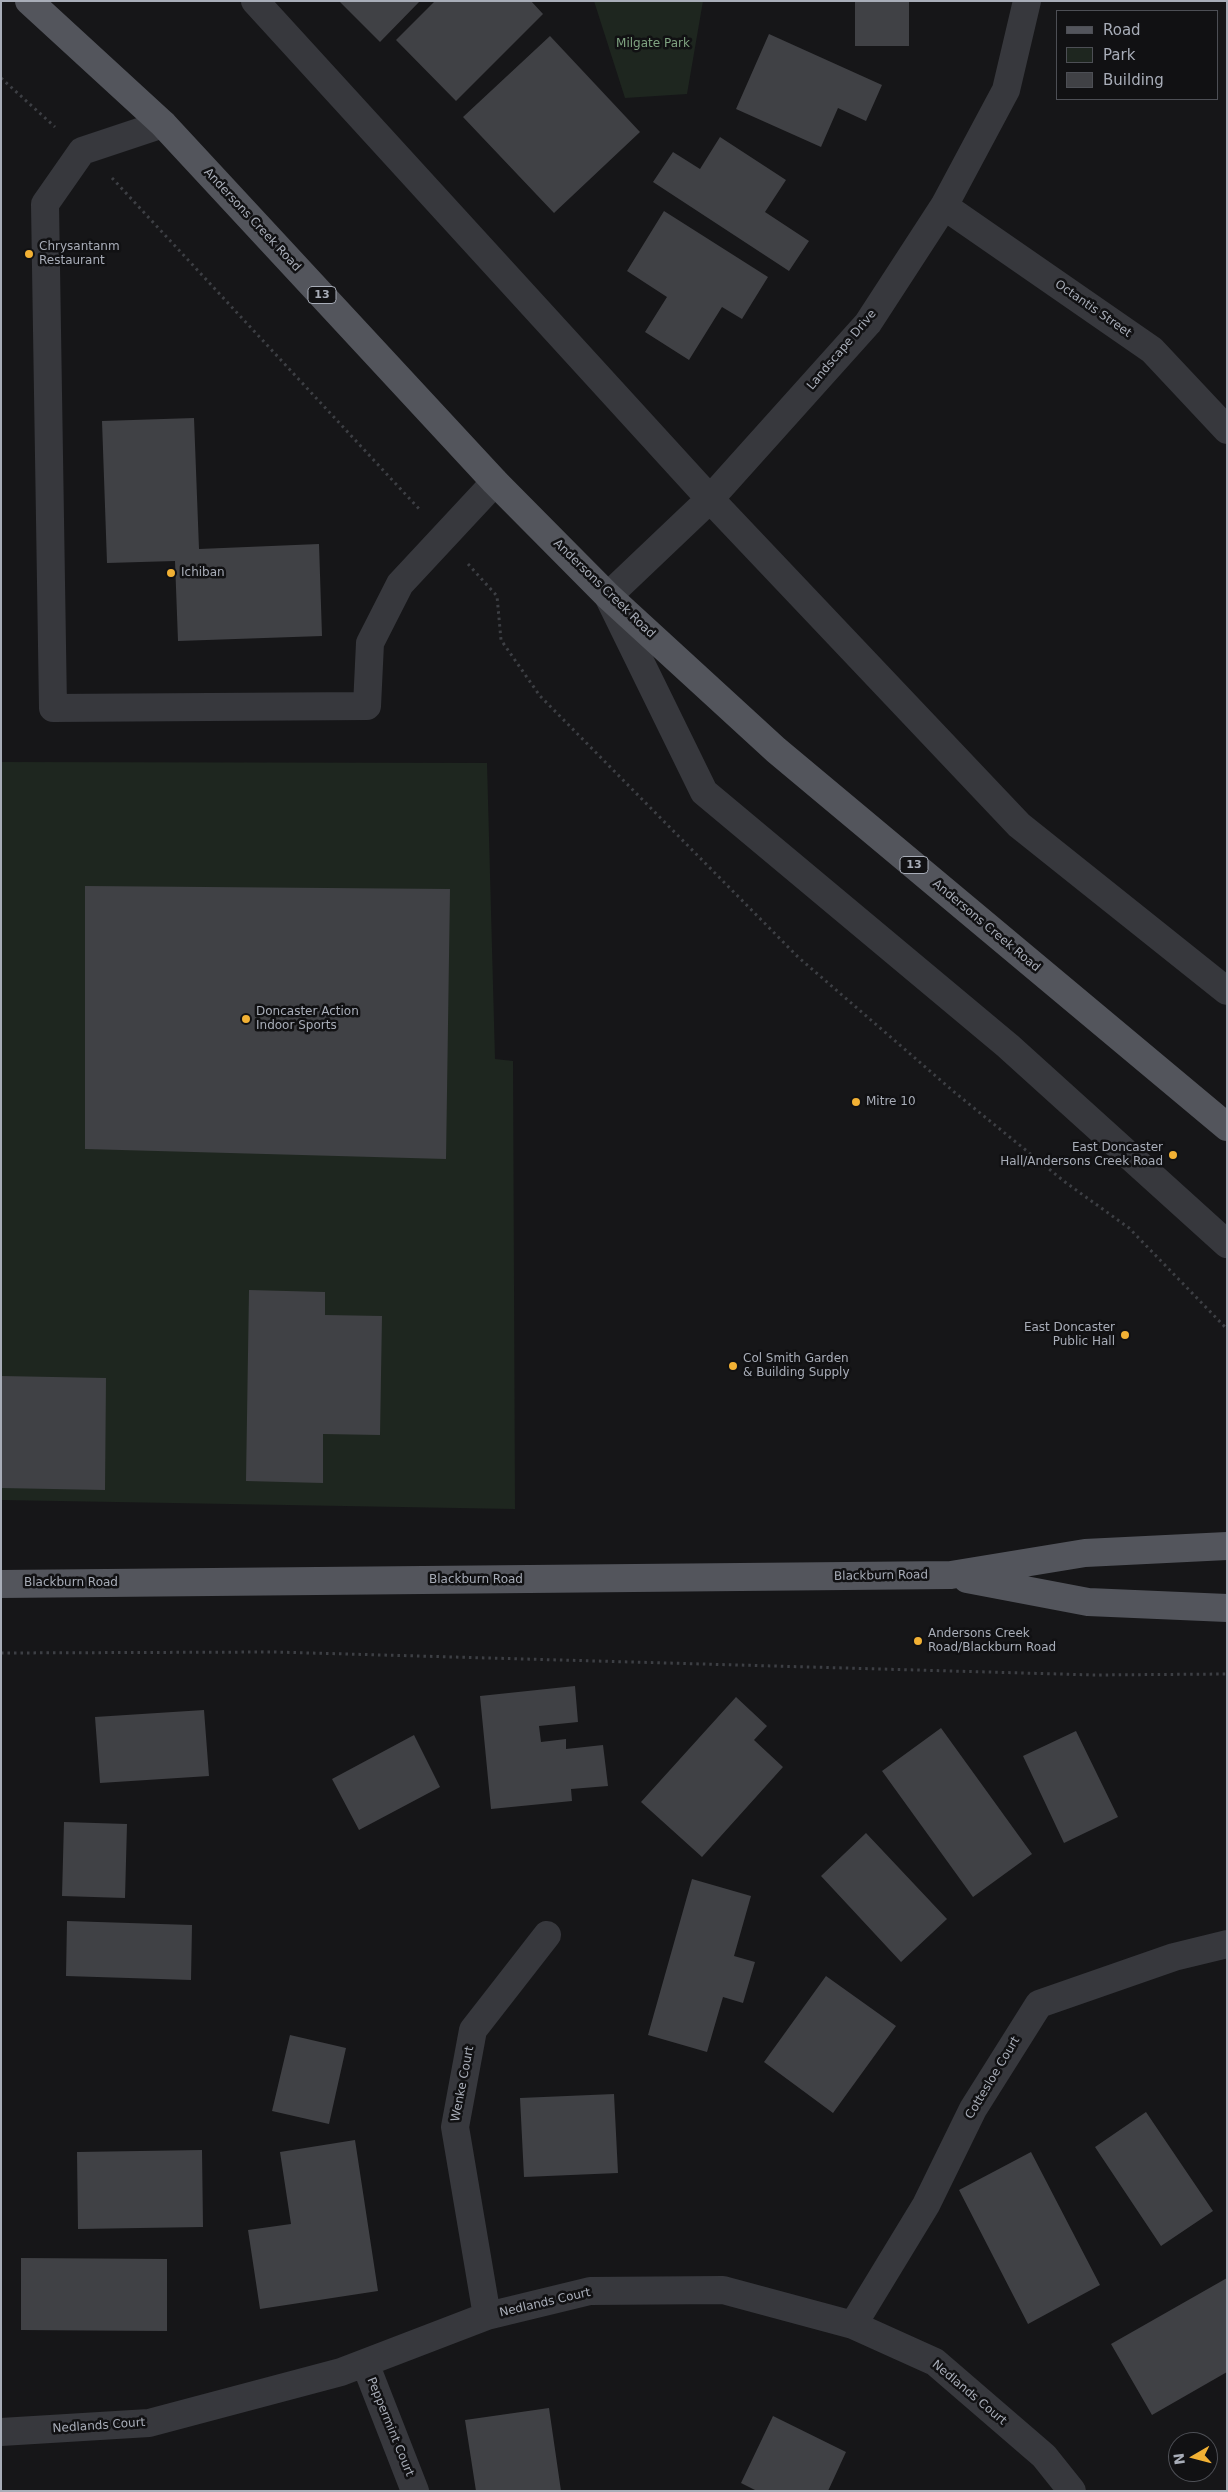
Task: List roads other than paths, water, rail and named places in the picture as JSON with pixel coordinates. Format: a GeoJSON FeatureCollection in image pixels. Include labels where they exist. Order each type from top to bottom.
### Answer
{"type":"FeatureCollection","features":[{"type":"Feature","properties":{"kind":"main road","name":"Andersons Creek Road"},"geometry":{"type":"LineString","coordinates":[[29,1],[163,124],[495,482],[608,596],[776,750],[1227,1127]]}},
{"type":"Feature","properties":{"kind":"main road","name":"Blackburn Road"},"geometry":{"type":"LineString","coordinates":[[1,1584],[951,1576],[1085,1553],[1227,1546]]}},
{"type":"Feature","properties":{"kind":"main road","name":"Blackburn Road"},"geometry":{"type":"LineString","coordinates":[[951,1576],[1088,1602],[1227,1608]]}},
{"type":"Feature","properties":{"kind":"street"},"geometry":{"type":"LineString","coordinates":[[255,1],[710,499],[1019,825],[1227,991]]}},
{"type":"Feature","properties":{"kind":"street","name":"Landscape Drive"},"geometry":{"type":"LineString","coordinates":[[608,596],[710,499],[868,323],[944,206],[1006,90],[1027,1]]}},
{"type":"Feature","properties":{"kind":"street"},"geometry":{"type":"LineString","coordinates":[[163,124],[82,150],[46,204],[53,708],[367,706],[370,643],[400,584],[495,482]]}},
{"type":"Feature","properties":{"kind":"street","name":"Octantis Street"},"geometry":{"type":"LineString","coordinates":[[944,206],[1152,350],[1227,430]]}},
{"type":"Feature","properties":{"kind":"street"},"geometry":{"type":"LineString","coordinates":[[608,596],[704,792],[1008,1046],[1227,1244]]}},
{"type":"Feature","properties":{"kind":"street","name":"Wenke Court"},"geometry":{"type":"LineString","coordinates":[[487,2316],[455,2127],[473,2030],[547,1935]]}},
{"type":"Feature","properties":{"kind":"street","name":"Cottesloe Court"},"geometry":{"type":"LineString","coordinates":[[853,2325],[926,2205],[973,2108],[1038,2004],[1174,1957],[1227,1944]]}},
{"type":"Feature","properties":{"kind":"street","name":"Nedlands Court"},"geometry":{"type":"LineString","coordinates":[[1,2432],[149,2424],[341,2372],[487,2316],[590,2291],[723,2290],[853,2325],[935,2362],[1044,2456],[1072,2491]]}},
{"type":"Feature","properties":{"kind":"street","name":"Peppermint Court"},"geometry":{"type":"LineString","coordinates":[[365,2363],[415,2491]]}},
{"type":"Feature","properties":{"kind":"place","name":"Chrysantanm Restaurant"},"geometry":{"type":"Point","coordinates":[29,254]}},
{"type":"Feature","properties":{"kind":"place","name":"Ichiban"},"geometry":{"type":"Point","coordinates":[171,573]}},
{"type":"Feature","properties":{"kind":"place","name":"Doncaster Action Indoor Sports"},"geometry":{"type":"Point","coordinates":[246,1019]}},
{"type":"Feature","properties":{"kind":"place","name":"Mitre 10"},"geometry":{"type":"Point","coordinates":[856,1102]}},
{"type":"Feature","properties":{"kind":"place","name":"East Doncaster Hall/Andersons Creek Road"},"geometry":{"type":"Point","coordinates":[1173,1155]}},
{"type":"Feature","properties":{"kind":"place","name":"East Doncaster Public Hall"},"geometry":{"type":"Point","coordinates":[1125,1335]}},
{"type":"Feature","properties":{"kind":"place","name":"Col Smith Garden & Building Supply"},"geometry":{"type":"Point","coordinates":[733,1366]}},
{"type":"Feature","properties":{"kind":"place","name":"Andersons Creek Road/Blackburn Road"},"geometry":{"type":"Point","coordinates":[918,1641]}},
{"type":"Feature","properties":{"kind":"park label","name":"Milgate Park"},"geometry":{"type":"Point","coordinates":[653,44]}}]}
